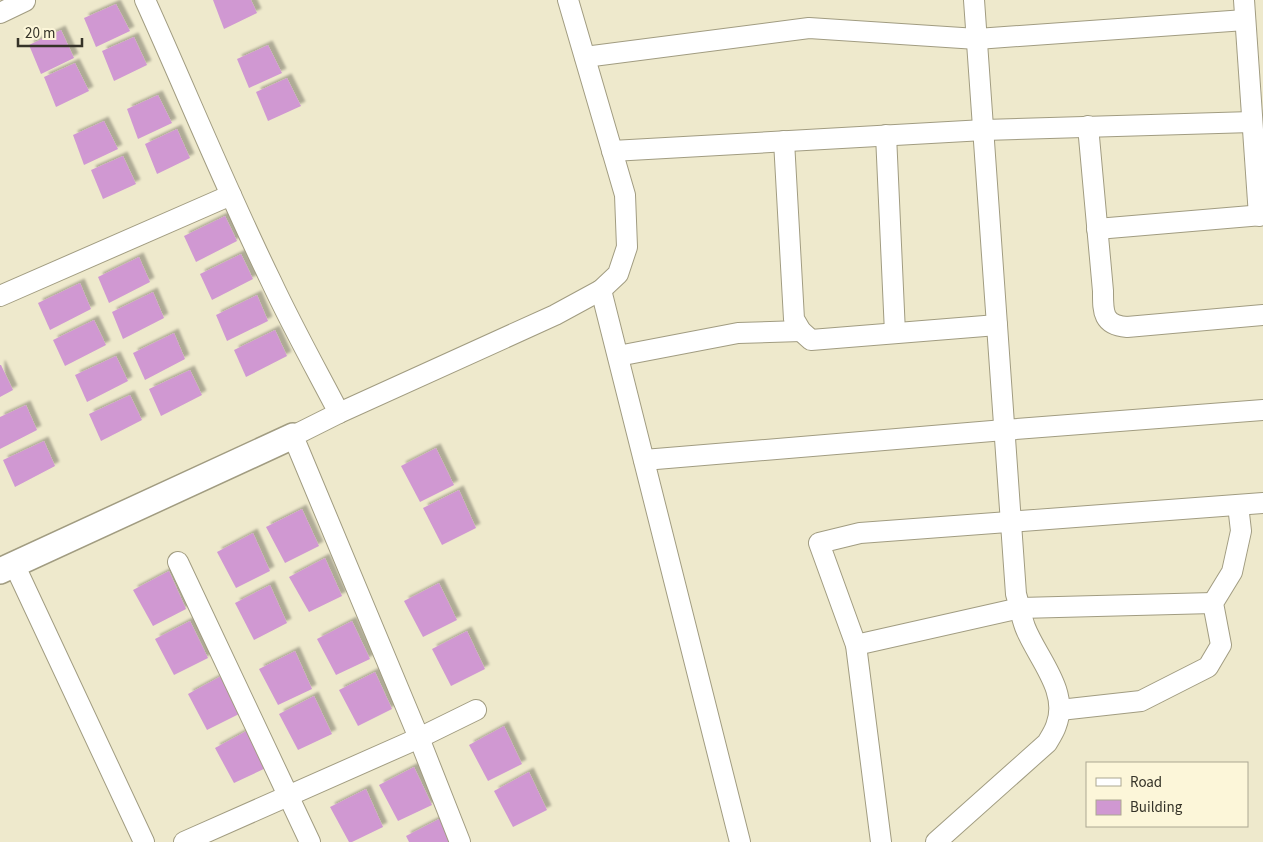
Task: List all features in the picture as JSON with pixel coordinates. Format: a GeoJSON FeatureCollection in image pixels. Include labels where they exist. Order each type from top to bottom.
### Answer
{"type":"FeatureCollection","features":[{"type":"Feature","properties":{"kind":"street"},"geometry":{"type":"LineString","coordinates":[[0,13],[24,0]]}},
{"type":"Feature","properties":{"kind":"street"},"geometry":{"type":"LineString","coordinates":[[144,0],[271,282],[339,413]]}},
{"type":"Feature","properties":{"kind":"street"},"geometry":{"type":"LineString","coordinates":[[144,842],[7,567],[555,315],[602,290],[618,274],[627,247],[625,196],[568,0]]}},
{"type":"Feature","properties":{"kind":"street"},"geometry":{"type":"LineString","coordinates":[[936,842],[1047,743],[1057,726],[1060,710],[1052,678],[1025,627],[1016,594],[974,0]]}},
{"type":"Feature","properties":{"kind":"street"},"geometry":{"type":"LineString","coordinates":[[1098,229],[1261,215],[1252,122],[1244,0]]}},
{"type":"Feature","properties":{"kind":"street"},"geometry":{"type":"LineString","coordinates":[[585,57],[809,28],[977,39],[1245,20]]}},
{"type":"Feature","properties":{"kind":"street"},"geometry":{"type":"LineString","coordinates":[[612,151],[984,130],[1252,122]]}},
{"type":"Feature","properties":{"kind":"street"},"geometry":{"type":"LineString","coordinates":[[1088,126],[1098,229],[1103,311],[1108,321],[1117,327],[1127,328],[1263,314]]}},
{"type":"Feature","properties":{"kind":"street"},"geometry":{"type":"LineString","coordinates":[[886,135],[895,333]]}},
{"type":"Feature","properties":{"kind":"street"},"geometry":{"type":"LineString","coordinates":[[784,141],[794,319],[801,332],[811,340],[997,325]]}},
{"type":"Feature","properties":{"kind":"street"},"geometry":{"type":"LineString","coordinates":[[0,296],[231,195]]}},
{"type":"Feature","properties":{"kind":"street"},"geometry":{"type":"LineString","coordinates":[[602,290],[740,842]]}},
{"type":"Feature","properties":{"kind":"street"},"geometry":{"type":"LineString","coordinates":[[618,356],[738,333],[801,332]]}},
{"type":"Feature","properties":{"kind":"street"},"geometry":{"type":"LineString","coordinates":[[644,460],[1263,410]]}},
{"type":"Feature","properties":{"kind":"street"},"geometry":{"type":"LineString","coordinates":[[293,436],[419,738],[460,842]]}},
{"type":"Feature","properties":{"kind":"street"},"geometry":{"type":"LineString","coordinates":[[881,842],[856,644],[819,543],[860,533],[1263,503]]}},
{"type":"Feature","properties":{"kind":"street"},"geometry":{"type":"LineString","coordinates":[[1060,710],[1141,701],[1208,667],[1221,645],[1213,603],[1232,572],[1241,531],[1238,505]]}},
{"type":"Feature","properties":{"kind":"street"},"geometry":{"type":"LineString","coordinates":[[178,562],[310,842]]}},
{"type":"Feature","properties":{"kind":"street"},"geometry":{"type":"LineString","coordinates":[[856,644],[1020,608],[1213,603]]}},
{"type":"Feature","properties":{"kind":"street"},"geometry":{"type":"LineString","coordinates":[[184,842],[419,738],[476,710]]}},
{"type":"Feature","properties":{"kind":"building"},"geometry":{"type":"Polygon","coordinates":[[[213,0],[251,0],[257,13],[224,29],[213,0]]]}},
{"type":"Feature","properties":{"kind":"building"},"geometry":{"type":"Polygon","coordinates":[[[116,4],[130,31],[96,47],[84,18],[116,4]]]}},
{"type":"Feature","properties":{"kind":"building"},"geometry":{"type":"Polygon","coordinates":[[[61,30],[74,58],[41,74],[29,45],[61,30]]]}},
{"type":"Feature","properties":{"kind":"building"},"geometry":{"type":"Polygon","coordinates":[[[134,37],[147,65],[114,81],[102,51],[134,37]]]}},
{"type":"Feature","properties":{"kind":"building"},"geometry":{"type":"Polygon","coordinates":[[[268,45],[282,73],[249,88],[237,59],[268,45]]]}},
{"type":"Feature","properties":{"kind":"building"},"geometry":{"type":"Polygon","coordinates":[[[75,63],[89,91],[56,107],[44,77],[75,63]]]}},
{"type":"Feature","properties":{"kind":"building"},"geometry":{"type":"Polygon","coordinates":[[[287,78],[301,106],[268,121],[256,92],[287,78]]]}},
{"type":"Feature","properties":{"kind":"building"},"geometry":{"type":"Polygon","coordinates":[[[158,95],[172,123],[138,139],[127,109],[158,95]]]}},
{"type":"Feature","properties":{"kind":"building"},"geometry":{"type":"Polygon","coordinates":[[[104,121],[118,149],[84,165],[73,135],[104,121]]]}},
{"type":"Feature","properties":{"kind":"building"},"geometry":{"type":"Polygon","coordinates":[[[177,129],[190,158],[157,174],[145,144],[177,129]]]}},
{"type":"Feature","properties":{"kind":"building"},"geometry":{"type":"Polygon","coordinates":[[[123,156],[136,184],[103,199],[91,170],[123,156]]]}},
{"type":"Feature","properties":{"kind":"building"},"geometry":{"type":"Polygon","coordinates":[[[225,216],[237,241],[196,262],[184,236],[225,216]]]}},
{"type":"Feature","properties":{"kind":"building"},"geometry":{"type":"Polygon","coordinates":[[[241,254],[253,279],[212,300],[200,274],[241,254]]]}},
{"type":"Feature","properties":{"kind":"building"},"geometry":{"type":"Polygon","coordinates":[[[139,257],[150,282],[109,303],[98,277],[139,257]]]}},
{"type":"Feature","properties":{"kind":"building"},"geometry":{"type":"Polygon","coordinates":[[[80,283],[91,309],[50,330],[38,303],[80,283]]]}},
{"type":"Feature","properties":{"kind":"building"},"geometry":{"type":"Polygon","coordinates":[[[153,292],[164,318],[123,339],[112,312],[153,292]]]}},
{"type":"Feature","properties":{"kind":"building"},"geometry":{"type":"Polygon","coordinates":[[[257,295],[268,321],[227,341],[216,315],[257,295]]]}},
{"type":"Feature","properties":{"kind":"building"},"geometry":{"type":"Polygon","coordinates":[[[94,320],[106,345],[65,366],[53,340],[94,320]]]}},
{"type":"Feature","properties":{"kind":"building"},"geometry":{"type":"Polygon","coordinates":[[[275,330],[287,356],[246,377],[234,350],[275,330]]]}},
{"type":"Feature","properties":{"kind":"building"},"geometry":{"type":"Polygon","coordinates":[[[174,333],[185,359],[145,380],[133,353],[174,333]]]}},
{"type":"Feature","properties":{"kind":"building"},"geometry":{"type":"Polygon","coordinates":[[[116,356],[128,381],[87,402],[75,375],[116,356]]]}},
{"type":"Feature","properties":{"kind":"building"},"geometry":{"type":"Polygon","coordinates":[[[0,365],[13,390],[0,397],[0,365]]]}},
{"type":"Feature","properties":{"kind":"building"},"geometry":{"type":"Polygon","coordinates":[[[190,370],[202,395],[161,416],[149,389],[190,370]]]}},
{"type":"Feature","properties":{"kind":"building"},"geometry":{"type":"Polygon","coordinates":[[[130,395],[142,420],[101,441],[89,414],[130,395]]]}},
{"type":"Feature","properties":{"kind":"building"},"geometry":{"type":"Polygon","coordinates":[[[26,405],[37,430],[0,449],[0,417],[26,405]]]}},
{"type":"Feature","properties":{"kind":"building"},"geometry":{"type":"Polygon","coordinates":[[[44,441],[55,466],[15,487],[3,460],[44,441]]]}},
{"type":"Feature","properties":{"kind":"building"},"geometry":{"type":"Polygon","coordinates":[[[436,448],[454,485],[420,502],[401,466],[436,448]]]}},
{"type":"Feature","properties":{"kind":"building"},"geometry":{"type":"Polygon","coordinates":[[[459,490],[476,528],[442,545],[423,508],[459,490]]]}},
{"type":"Feature","properties":{"kind":"building"},"geometry":{"type":"Polygon","coordinates":[[[302,509],[319,546],[285,563],[266,527],[302,509]]]}},
{"type":"Feature","properties":{"kind":"building"},"geometry":{"type":"Polygon","coordinates":[[[253,533],[270,571],[236,588],[217,552],[253,533]]]}},
{"type":"Feature","properties":{"kind":"building"},"geometry":{"type":"Polygon","coordinates":[[[325,558],[342,596],[309,612],[289,577],[325,558]]]}},
{"type":"Feature","properties":{"kind":"building"},"geometry":{"type":"Polygon","coordinates":[[[169,571],[186,609],[153,626],[133,590],[169,571]]]}},
{"type":"Feature","properties":{"kind":"building"},"geometry":{"type":"Polygon","coordinates":[[[439,583],[457,620],[423,637],[404,601],[439,583]]]}},
{"type":"Feature","properties":{"kind":"building"},"geometry":{"type":"Polygon","coordinates":[[[270,585],[287,623],[254,640],[235,603],[270,585]]]}},
{"type":"Feature","properties":{"kind":"building"},"geometry":{"type":"Polygon","coordinates":[[[190,621],[208,658],[174,675],[155,639],[190,621]]]}},
{"type":"Feature","properties":{"kind":"building"},"geometry":{"type":"Polygon","coordinates":[[[352,621],[370,659],[336,675],[317,639],[352,621]]]}},
{"type":"Feature","properties":{"kind":"building"},"geometry":{"type":"Polygon","coordinates":[[[467,631],[485,669],[451,686],[432,649],[467,631]]]}},
{"type":"Feature","properties":{"kind":"building"},"geometry":{"type":"Polygon","coordinates":[[[295,651],[312,689],[278,705],[259,669],[295,651]]]}},
{"type":"Feature","properties":{"kind":"building"},"geometry":{"type":"Polygon","coordinates":[[[375,672],[392,709],[358,726],[339,690],[375,672]]]}},
{"type":"Feature","properties":{"kind":"building"},"geometry":{"type":"Polygon","coordinates":[[[223,675],[241,713],[207,730],[188,694],[223,675]]]}},
{"type":"Feature","properties":{"kind":"building"},"geometry":{"type":"Polygon","coordinates":[[[314,696],[332,734],[298,750],[279,714],[314,696]]]}},
{"type":"Feature","properties":{"kind":"building"},"geometry":{"type":"Polygon","coordinates":[[[504,726],[522,764],[488,781],[469,745],[504,726]]]}},
{"type":"Feature","properties":{"kind":"building"},"geometry":{"type":"Polygon","coordinates":[[[250,729],[268,767],[234,783],[215,748],[250,729]]]}},
{"type":"Feature","properties":{"kind":"building"},"geometry":{"type":"Polygon","coordinates":[[[414,767],[432,805],[398,821],[379,785],[414,767]]]}},
{"type":"Feature","properties":{"kind":"building"},"geometry":{"type":"Polygon","coordinates":[[[529,772],[547,810],[513,827],[494,791],[529,772]]]}},
{"type":"Feature","properties":{"kind":"building"},"geometry":{"type":"Polygon","coordinates":[[[366,789],[383,827],[349,842],[330,807],[366,789]]]}},
{"type":"Feature","properties":{"kind":"building"},"geometry":{"type":"Polygon","coordinates":[[[441,818],[452,842],[409,842],[406,836],[441,818]]]}}]}
